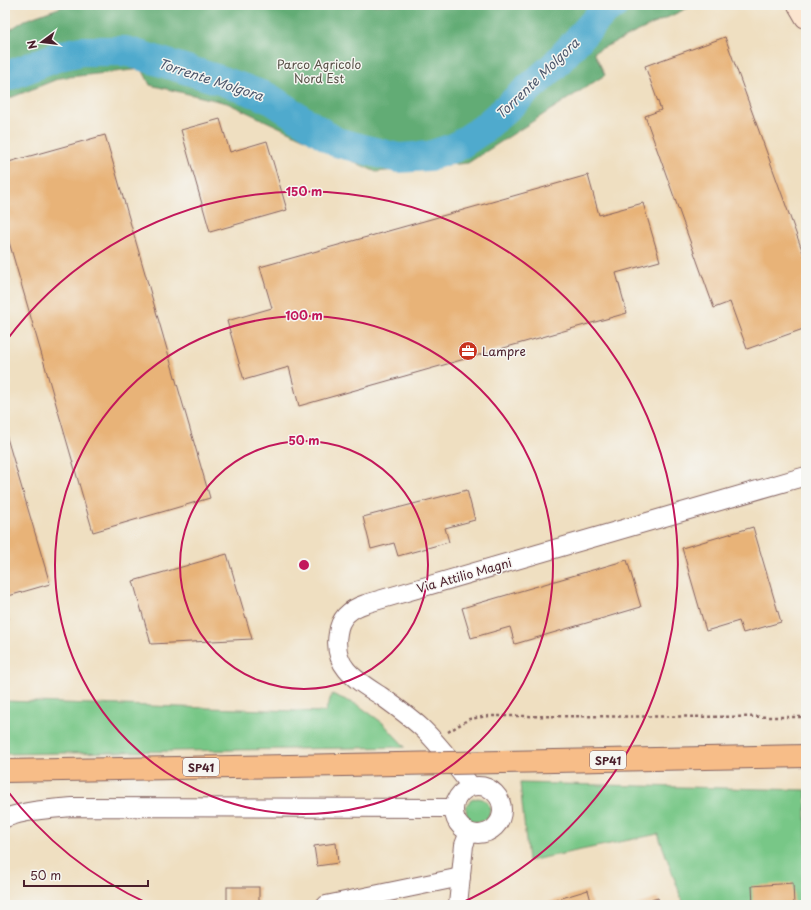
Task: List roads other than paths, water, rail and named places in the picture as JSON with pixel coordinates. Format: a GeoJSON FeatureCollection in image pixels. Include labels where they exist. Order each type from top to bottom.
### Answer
{"type":"FeatureCollection","features":[{"type":"Feature","properties":{"kind":"main road"},"geometry":{"type":"LineString","coordinates":[[799,5],[806,17]]}},
{"type":"Feature","properties":{"kind":"main road"},"geometry":{"type":"LineString","coordinates":[[714,757],[806,747]]}},
{"type":"Feature","properties":{"kind":"main road","name":"SP41"},"geometry":{"type":"LineString","coordinates":[[5,771],[806,756]]}},
{"type":"Feature","properties":{"kind":"main road"},"geometry":{"type":"LineString","coordinates":[[714,757],[806,768]]}},
{"type":"Feature","properties":{"kind":"street","name":"Via Attilio Magni"},"geometry":{"type":"LineString","coordinates":[[471,786],[422,728],[401,710],[358,681],[342,664],[338,653],[337,637],[339,626],[348,612],[365,604],[806,476]]}},
{"type":"Feature","properties":{"kind":"street"},"geometry":{"type":"LineString","coordinates":[[480,785],[488,787],[497,795],[502,807],[502,815],[498,823],[485,833],[476,834],[469,832],[457,823],[454,816],[453,808],[458,794],[471,786],[480,785]]}},
{"type":"Feature","properties":{"kind":"street"},"geometry":{"type":"LineString","coordinates":[[5,818],[29,812],[73,807],[453,808]]}},
{"type":"Feature","properties":{"kind":"street"},"geometry":{"type":"LineString","coordinates":[[458,905],[464,845],[469,832]]}},
{"type":"Feature","properties":{"kind":"street"},"geometry":{"type":"LineString","coordinates":[[326,905],[461,877]]}},
{"type":"Feature","properties":{"kind":"waterway","name":"Torrente Molgora"},"geometry":{"type":"LineString","coordinates":[[5,77],[59,56],[81,51],[126,51],[223,81],[269,98],[336,142],[398,158],[429,156],[456,147],[483,129],[553,67],[603,12],[614,5]]}},
{"type":"Feature","properties":{"kind":"place","name":"Lampre"},"geometry":{"type":"Point","coordinates":[468,351]}},
{"type":"Feature","properties":{"kind":"park label","name":"Parco Agricolo Nord Est"},"geometry":{"type":"Point","coordinates":[319,71]}}]}
